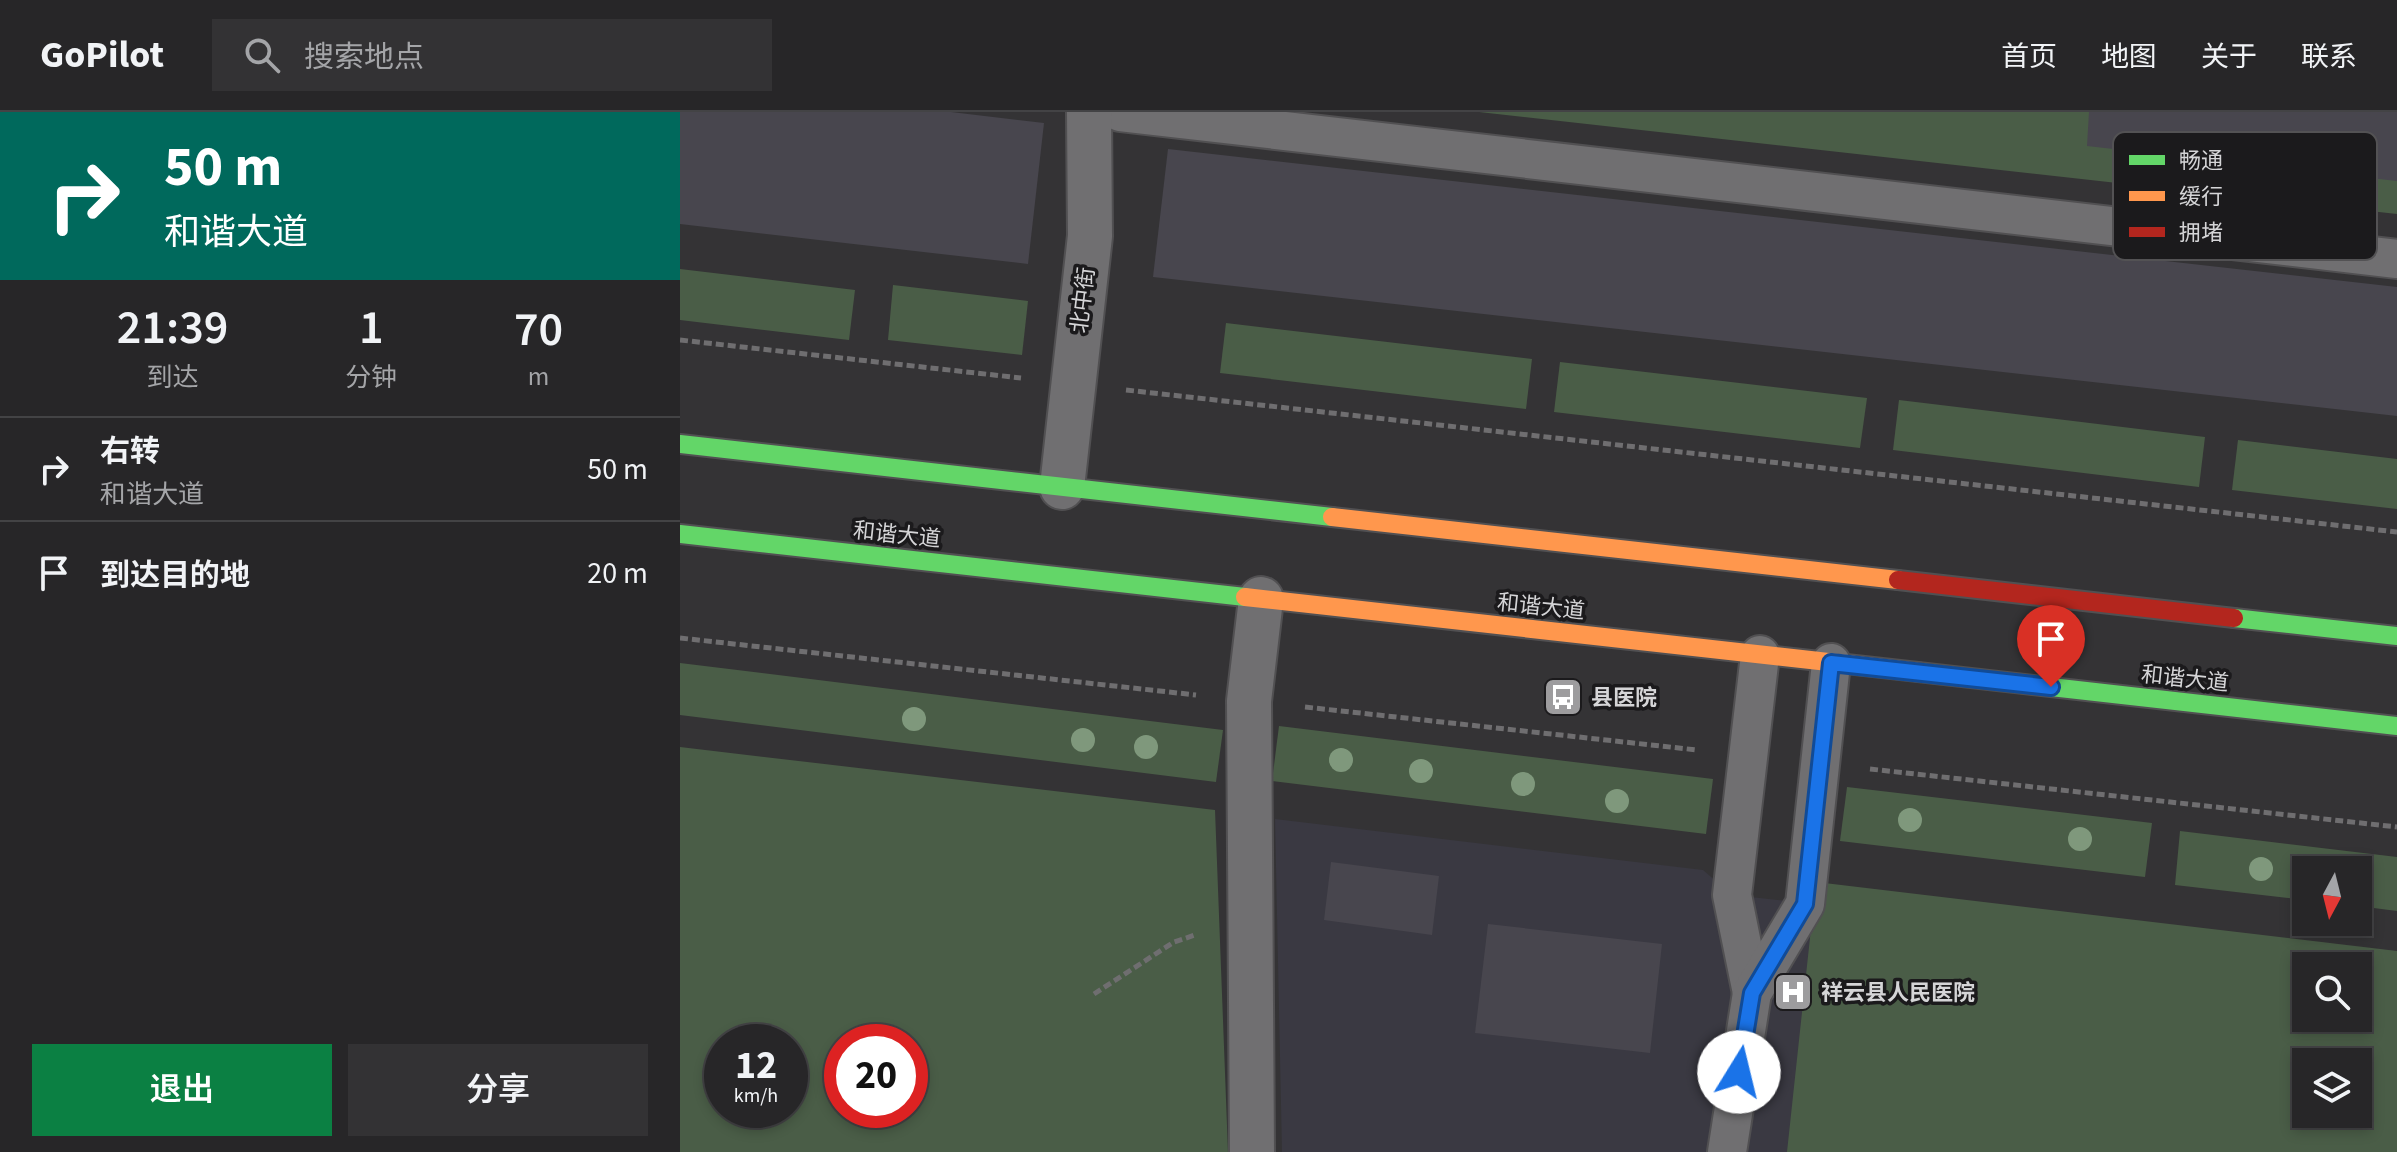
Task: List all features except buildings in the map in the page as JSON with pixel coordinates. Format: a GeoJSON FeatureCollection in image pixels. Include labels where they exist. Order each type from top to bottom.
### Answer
{"type":"FeatureCollection","features":[{"type":"Feature","properties":{"kind":"main road"},"geometry":{"type":"LineString","coordinates":[[680,444],[2397,636]]}},
{"type":"Feature","properties":{"kind":"main road","name":"和谐大道"},"geometry":{"type":"LineString","coordinates":[[680,534],[2397,726]]}},
{"type":"Feature","properties":{"kind":"street","name":"北中街"},"geometry":{"type":"LineString","coordinates":[[1062,487],[1090,236],[1089,112]]}},
{"type":"Feature","properties":{"kind":"street"},"geometry":{"type":"LineString","coordinates":[[1252,1152],[1249,701],[1261,599]]}},
{"type":"Feature","properties":{"kind":"lane"},"geometry":{"type":"LineString","coordinates":[[1120,112],[2113,226]]}},
{"type":"Feature","properties":{"kind":"lane"},"geometry":{"type":"LineString","coordinates":[[2377,257],[2397,259]]}},
{"type":"Feature","properties":{"kind":"lane"},"geometry":{"type":"LineString","coordinates":[[1727,1152],[1752,993],[1732,895],[1760,655]]}},
{"type":"Feature","properties":{"kind":"lane"},"geometry":{"type":"LineString","coordinates":[[1752,993],[1805,904],[1831,663]]}},
{"type":"Feature","properties":{"kind":"path"},"geometry":{"type":"LineString","coordinates":[[680,340],[2397,532]]}},
{"type":"Feature","properties":{"kind":"path"},"geometry":{"type":"LineString","coordinates":[[680,638],[1748,756]]}},
{"type":"Feature","properties":{"kind":"path"},"geometry":{"type":"LineString","coordinates":[[1820,763],[2397,827]]}},
{"type":"Feature","properties":{"kind":"path"},"geometry":{"type":"LineString","coordinates":[[1094,994],[1174,942],[1249,916]]}},
{"type":"Feature","properties":{"kind":"shaded area","name":"祥云县人民医院"},"geometry":{"type":"Polygon","coordinates":[[[1275,819],[1703,870],[1732,895],[2397,951],[2397,1152],[1282,1152],[1275,819]]]}},
{"type":"Feature","properties":{"kind":"green space"},"geometry":{"type":"Polygon","coordinates":[[[1479,112],[2397,112],[2397,214],[2377,212],[2377,132],[2113,132],[2113,182],[1479,112]]]}},
{"type":"Feature","properties":{"kind":"green space"},"geometry":{"type":"Polygon","coordinates":[[[680,269],[855,290],[849,340],[680,320],[680,269]]]}},
{"type":"Feature","properties":{"kind":"green space"},"geometry":{"type":"Polygon","coordinates":[[[893,285],[1028,301],[1022,355],[888,340],[893,285]]]}},
{"type":"Feature","properties":{"kind":"green space"},"geometry":{"type":"Polygon","coordinates":[[[1226,323],[1532,359],[1526,409],[1220,373],[1226,323]]]}},
{"type":"Feature","properties":{"kind":"green space"},"geometry":{"type":"Polygon","coordinates":[[[1560,362],[1867,398],[1860,448],[1554,412],[1560,362]]]}},
{"type":"Feature","properties":{"kind":"green space"},"geometry":{"type":"Polygon","coordinates":[[[1899,400],[2205,437],[2199,487],[1893,450],[1899,400]]]}},
{"type":"Feature","properties":{"kind":"green space"},"geometry":{"type":"Polygon","coordinates":[[[2238,440],[2397,459],[2397,509],[2232,490],[2238,440]]]}},
{"type":"Feature","properties":{"kind":"green space"},"geometry":{"type":"Polygon","coordinates":[[[680,663],[1223,730],[1216,782],[680,715],[680,663]]]}},
{"type":"Feature","properties":{"kind":"green space"},"geometry":{"type":"Polygon","coordinates":[[[1279,726],[1713,779],[1706,834],[1272,781],[1279,726]]]}},
{"type":"Feature","properties":{"kind":"green space"},"geometry":{"type":"Polygon","coordinates":[[[680,747],[1215,810],[1228,1152],[680,1152],[680,747]]]}},
{"type":"Feature","properties":{"kind":"green space"},"geometry":{"type":"Polygon","coordinates":[[[1847,787],[2152,823],[2145,877],[1840,841],[1847,787]]]}},
{"type":"Feature","properties":{"kind":"green space"},"geometry":{"type":"Polygon","coordinates":[[[2180,831],[2397,857],[2397,911],[2372,908],[2372,856],[2292,856],[2292,898],[2175,885],[2180,831]]]}},
{"type":"Feature","properties":{"kind":"green space"},"geometry":{"type":"Polygon","coordinates":[[[1816,882],[2397,951],[2397,1152],[1787,1152],[1816,882]]]}},
{"type":"Feature","properties":{"kind":"traffic: fast"},"geometry":{"type":"LineString","coordinates":[[680,444],[1332,517]]}},
{"type":"Feature","properties":{"kind":"traffic: fast"},"geometry":{"type":"LineString","coordinates":[[680,534],[1245,597]]}},
{"type":"Feature","properties":{"kind":"traffic: fast"},"geometry":{"type":"LineString","coordinates":[[2234,618],[2397,636]]}},
{"type":"Feature","properties":{"kind":"traffic: fast"},"geometry":{"type":"LineString","coordinates":[[1918,672],[2397,726]]}},
{"type":"Feature","properties":{"kind":"traffic: slow"},"geometry":{"type":"LineString","coordinates":[[1332,517],[1898,580]]}},
{"type":"Feature","properties":{"kind":"traffic: slow"},"geometry":{"type":"LineString","coordinates":[[1245,597],[1918,672]]}},
{"type":"Feature","properties":{"kind":"traffic: jam"},"geometry":{"type":"LineString","coordinates":[[1898,580],[2234,618]]}},
{"type":"Feature","properties":{"kind":"place","name":"县医院"},"geometry":{"type":"Point","coordinates":[1563,697]}},
{"type":"Feature","properties":{"kind":"place","name":"祥云县人民医院"},"geometry":{"type":"Point","coordinates":[1793,992]}},
{"type":"Feature","properties":{"kind":"route"},"geometry":{"type":"LineString","coordinates":[[1739,1072],[1752,993],[1805,904],[1831,663],[2051,687]]}}]}
